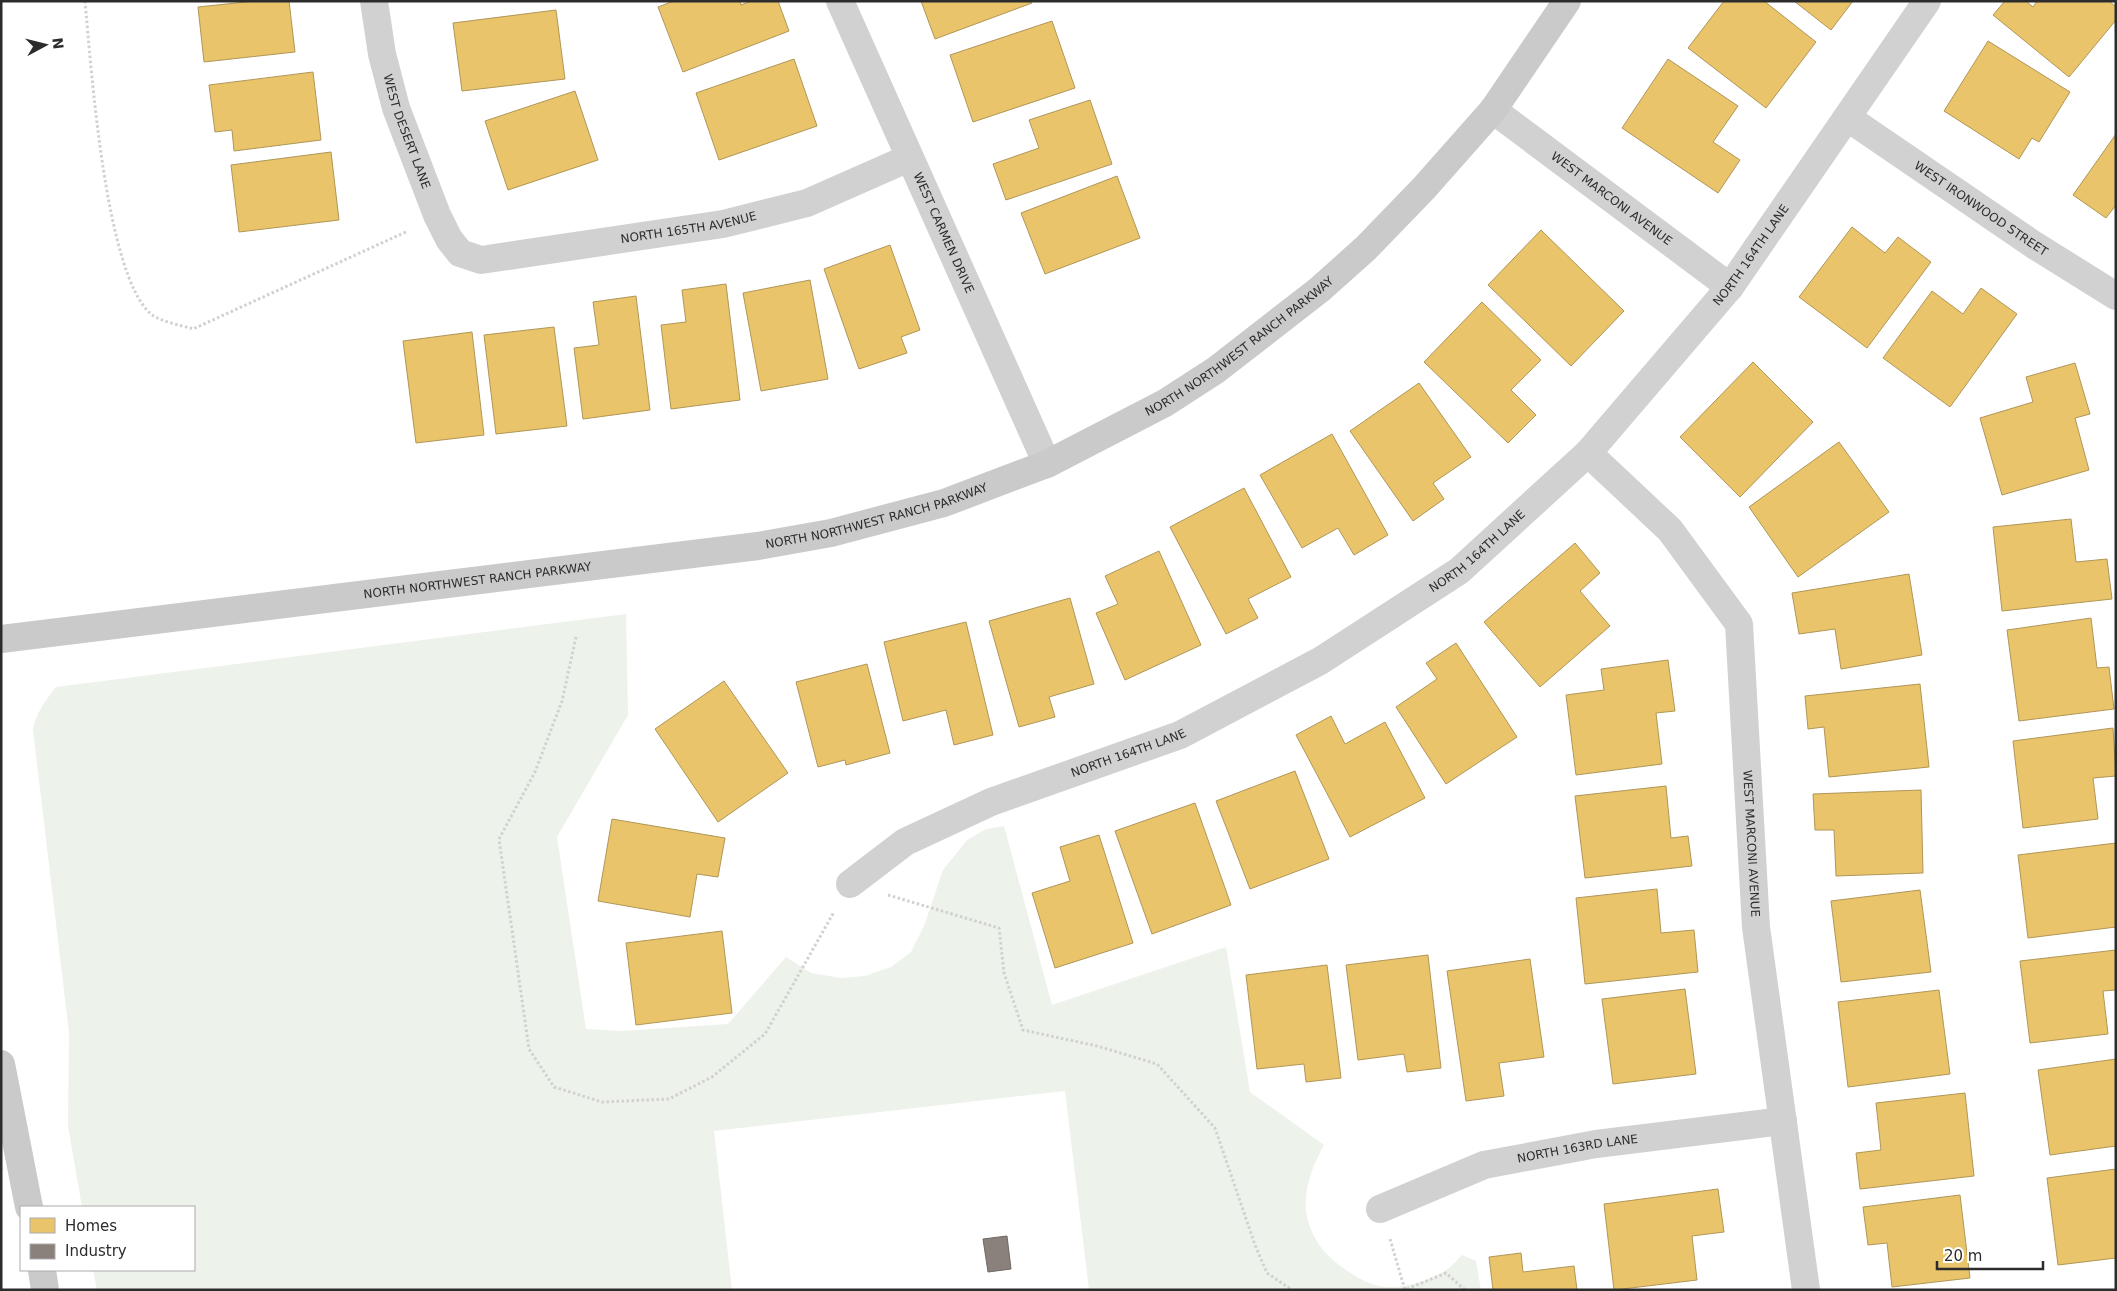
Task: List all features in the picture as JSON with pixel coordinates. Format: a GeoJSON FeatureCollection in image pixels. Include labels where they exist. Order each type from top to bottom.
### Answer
{"type":"FeatureCollection","features":[{"type":"Feature","properties":{"kind":"main road","name":"NORTH NORTHWEST RANCH PARKWAY"},"geometry":{"type":"LineString","coordinates":[[1,639],[758,546],[831,533],[944,503],[1047,464],[1165,402],[1216,370],[1319,290],[1366,248],[1424,188],[1493,110],[1567,1]]}},
{"type":"Feature","properties":{"kind":"main road"},"geometry":{"type":"LineString","coordinates":[[1,1064],[30,1206]]}},
{"type":"Feature","properties":{"kind":"main road"},"geometry":{"type":"LineString","coordinates":[[42,1271],[46,1290]]}},
{"type":"Feature","properties":{"kind":"street","name":"WEST DESERT LANE"},"geometry":{"type":"LineString","coordinates":[[374,1],[382,54],[396,108],[437,215],[448,239],[460,253]]}},
{"type":"Feature","properties":{"kind":"street","name":"WEST CARMEN DRIVE"},"geometry":{"type":"LineString","coordinates":[[840,1],[1047,464]]}},
{"type":"Feature","properties":{"kind":"street","name":"NORTH 164TH LANE"},"geometry":{"type":"LineString","coordinates":[[850,884],[904,842],[991,802],[1180,735],[1320,661],[1459,571],[1588,453],[1730,287],[1928,1]]}},
{"type":"Feature","properties":{"kind":"street","name":"WEST MARCONI AVENUE"},"geometry":{"type":"LineString","coordinates":[[1493,110],[1730,287]]}},
{"type":"Feature","properties":{"kind":"street","name":"WEST IRONWOOD STREET"},"geometry":{"type":"LineString","coordinates":[[1848,118],[2034,246],[2116,296]]}},
{"type":"Feature","properties":{"kind":"street","name":"NORTH 165TH AVENUE"},"geometry":{"type":"LineString","coordinates":[[460,253],[481,260],[723,224],[807,203],[909,158]]}},
{"type":"Feature","properties":{"kind":"street","name":"WEST MARCONI AVENUE"},"geometry":{"type":"LineString","coordinates":[[1588,453],[1670,530],[1739,624],[1756,927],[1806,1290]]}},
{"type":"Feature","properties":{"kind":"street","name":"NORTH 163RD LANE"},"geometry":{"type":"LineString","coordinates":[[1380,1209],[1484,1165],[1596,1144],[1783,1121]]}},
{"type":"Feature","properties":{"kind":"path"},"geometry":{"type":"LineString","coordinates":[[84,1],[109,203],[118,247],[138,296],[151,314],[193,329],[406,232],[437,215]]}},
{"type":"Feature","properties":{"kind":"path"},"geometry":{"type":"LineString","coordinates":[[576,637],[559,710],[535,772],[499,838],[529,1049],[554,1088],[602,1102],[669,1099],[712,1076],[766,1034],[850,884],[998,928],[1004,973],[1023,1030],[1097,1046],[1157,1064],[1215,1128],[1255,1245],[1267,1273],[1292,1290]]}},
{"type":"Feature","properties":{"kind":"path"},"geometry":{"type":"LineString","coordinates":[[1380,1209],[1406,1289],[1446,1273],[1465,1290]]}},
{"type":"Feature","properties":{"kind":"shaded area"},"geometry":{"type":"Polygon","coordinates":[[[626,614],[628,715],[557,837],[586,1029],[622,1031],[728,1024],[786,957],[811,973],[841,978],[865,976],[891,967],[911,952],[924,926],[943,870],[967,840],[986,829],[1004,826],[1052,1005],[1226,947],[1250,1092],[1324,1145],[1310,1176],[1306,1193],[1306,1211],[1310,1228],[1323,1250],[1350,1273],[1374,1285],[1388,1287],[1397,1287],[1434,1277],[1449,1268],[1462,1255],[1476,1261],[1481,1290],[1089,1290],[1065,1091],[714,1131],[732,1290],[97,1290],[93,1271],[195,1271],[195,1206],[82,1206],[68,1126],[69,1033],[33,730],[39,712],[56,687],[626,614]]]}},
{"type":"Feature","properties":{"kind":"building: Homes"},"geometry":{"type":"Polygon","coordinates":[[[255,1],[289,1],[295,52],[204,62],[198,7],[255,1]]]}},
{"type":"Feature","properties":{"kind":"building: Homes"},"geometry":{"type":"Polygon","coordinates":[[[674,1],[740,1],[741,5],[751,1],[778,1],[789,31],[683,72],[658,7],[674,1]]]}},
{"type":"Feature","properties":{"kind":"building: Homes"},"geometry":{"type":"Polygon","coordinates":[[[921,1],[1031,1],[1032,3],[935,39],[921,1]]]}},
{"type":"Feature","properties":{"kind":"building: Homes"},"geometry":{"type":"Polygon","coordinates":[[[1724,1],[1764,1],[1816,42],[1766,108],[1688,48],[1724,1]]]}},
{"type":"Feature","properties":{"kind":"building: Homes"},"geometry":{"type":"Polygon","coordinates":[[[1794,1],[1853,1],[1831,30],[1794,1]]]}},
{"type":"Feature","properties":{"kind":"building: Homes"},"geometry":{"type":"Polygon","coordinates":[[[2005,1],[2026,1],[2033,7],[2037,1],[2109,1],[2116,7],[2116,20],[2069,77],[1993,15],[2005,1]]]}},
{"type":"Feature","properties":{"kind":"building: Homes"},"geometry":{"type":"Polygon","coordinates":[[[556,10],[565,79],[462,91],[453,23],[556,10]]]}},
{"type":"Feature","properties":{"kind":"building: Homes"},"geometry":{"type":"Polygon","coordinates":[[[1052,21],[1075,88],[973,122],[950,55],[1052,21]]]}},
{"type":"Feature","properties":{"kind":"building: Homes"},"geometry":{"type":"Polygon","coordinates":[[[1988,41],[2070,92],[2039,142],[2032,138],[2019,159],[1944,111],[1988,41]]]}},
{"type":"Feature","properties":{"kind":"building: Homes"},"geometry":{"type":"Polygon","coordinates":[[[794,59],[817,126],[719,160],[696,93],[794,59]]]}},
{"type":"Feature","properties":{"kind":"building: Homes"},"geometry":{"type":"Polygon","coordinates":[[[1668,59],[1738,106],[1713,142],[1740,160],[1718,193],[1622,128],[1668,59]]]}},
{"type":"Feature","properties":{"kind":"building: Homes"},"geometry":{"type":"Polygon","coordinates":[[[313,72],[321,140],[234,151],[232,130],[215,132],[209,85],[313,72]]]}},
{"type":"Feature","properties":{"kind":"building: Homes"},"geometry":{"type":"Polygon","coordinates":[[[575,91],[598,160],[508,190],[485,121],[575,91]]]}},
{"type":"Feature","properties":{"kind":"building: Homes"},"geometry":{"type":"Polygon","coordinates":[[[1090,100],[1112,164],[1006,200],[993,164],[1039,148],[1029,120],[1090,100]]]}},
{"type":"Feature","properties":{"kind":"building: Homes"},"geometry":{"type":"Polygon","coordinates":[[[2116,134],[2116,205],[2106,218],[2073,195],[2116,134]]]}},
{"type":"Feature","properties":{"kind":"building: Homes"},"geometry":{"type":"Polygon","coordinates":[[[331,152],[339,220],[239,232],[231,165],[331,152]]]}},
{"type":"Feature","properties":{"kind":"building: Homes"},"geometry":{"type":"Polygon","coordinates":[[[1117,176],[1140,238],[1045,274],[1021,213],[1117,176]]]}},
{"type":"Feature","properties":{"kind":"building: Homes"},"geometry":{"type":"Polygon","coordinates":[[[1852,227],[1885,253],[1898,237],[1931,262],[1867,348],[1799,297],[1852,227]]]}},
{"type":"Feature","properties":{"kind":"building: Homes"},"geometry":{"type":"Polygon","coordinates":[[[1541,230],[1624,311],[1571,366],[1488,285],[1541,230]]]}},
{"type":"Feature","properties":{"kind":"building: Homes"},"geometry":{"type":"Polygon","coordinates":[[[890,245],[920,330],[901,337],[907,353],[859,369],[824,269],[890,245]]]}},
{"type":"Feature","properties":{"kind":"building: Homes"},"geometry":{"type":"Polygon","coordinates":[[[810,280],[828,379],[761,391],[743,293],[810,280]]]}},
{"type":"Feature","properties":{"kind":"building: Homes"},"geometry":{"type":"Polygon","coordinates":[[[726,284],[740,400],[671,409],[661,325],[686,322],[682,290],[726,284]]]}},
{"type":"Feature","properties":{"kind":"building: Homes"},"geometry":{"type":"Polygon","coordinates":[[[1981,288],[2017,314],[1950,407],[1883,358],[1932,291],[1963,314],[1981,288]]]}},
{"type":"Feature","properties":{"kind":"building: Homes"},"geometry":{"type":"Polygon","coordinates":[[[636,296],[650,410],[583,419],[574,348],[599,345],[593,302],[636,296]]]}},
{"type":"Feature","properties":{"kind":"building: Homes"},"geometry":{"type":"Polygon","coordinates":[[[1482,302],[1541,360],[1511,390],[1536,415],[1508,443],[1424,362],[1482,302]]]}},
{"type":"Feature","properties":{"kind":"building: Homes"},"geometry":{"type":"Polygon","coordinates":[[[554,327],[567,426],[496,434],[484,335],[554,327]]]}},
{"type":"Feature","properties":{"kind":"building: Homes"},"geometry":{"type":"Polygon","coordinates":[[[472,332],[484,435],[416,443],[403,341],[472,332]]]}},
{"type":"Feature","properties":{"kind":"building: Homes"},"geometry":{"type":"Polygon","coordinates":[[[1753,362],[1813,422],[1740,497],[1680,437],[1753,362]]]}},
{"type":"Feature","properties":{"kind":"building: Homes"},"geometry":{"type":"Polygon","coordinates":[[[2075,363],[2090,414],[2075,418],[2089,470],[2002,495],[1980,418],[2033,402],[2026,377],[2075,363]]]}},
{"type":"Feature","properties":{"kind":"building: Homes"},"geometry":{"type":"Polygon","coordinates":[[[1419,383],[1471,457],[1433,483],[1444,499],[1413,521],[1350,431],[1419,383]]]}},
{"type":"Feature","properties":{"kind":"building: Homes"},"geometry":{"type":"Polygon","coordinates":[[[1332,434],[1388,535],[1354,555],[1338,528],[1302,548],[1260,475],[1332,434]]]}},
{"type":"Feature","properties":{"kind":"building: Homes"},"geometry":{"type":"Polygon","coordinates":[[[1839,442],[1889,512],[1798,577],[1749,507],[1839,442]]]}},
{"type":"Feature","properties":{"kind":"building: Homes"},"geometry":{"type":"Polygon","coordinates":[[[1244,488],[1291,577],[1248,599],[1258,618],[1226,634],[1170,527],[1244,488]]]}},
{"type":"Feature","properties":{"kind":"building: Homes"},"geometry":{"type":"Polygon","coordinates":[[[2071,519],[2076,562],[2107,559],[2112,599],[2002,611],[1993,527],[2071,519]]]}},
{"type":"Feature","properties":{"kind":"building: Homes"},"geometry":{"type":"Polygon","coordinates":[[[1575,543],[1600,573],[1580,591],[1610,626],[1540,687],[1484,622],[1575,543]]]}},
{"type":"Feature","properties":{"kind":"building: Homes"},"geometry":{"type":"Polygon","coordinates":[[[1159,551],[1201,645],[1125,680],[1096,613],[1118,604],[1105,576],[1159,551]]]}},
{"type":"Feature","properties":{"kind":"building: Homes"},"geometry":{"type":"Polygon","coordinates":[[[1909,574],[1922,655],[1841,669],[1835,629],[1799,634],[1792,593],[1909,574]]]}},
{"type":"Feature","properties":{"kind":"building: Homes"},"geometry":{"type":"Polygon","coordinates":[[[1070,598],[1094,684],[1049,697],[1055,717],[1019,727],[989,621],[1070,598]]]}},
{"type":"Feature","properties":{"kind":"building: Homes"},"geometry":{"type":"Polygon","coordinates":[[[2091,618],[2097,668],[2109,667],[2114,709],[2019,721],[2007,630],[2091,618]]]}},
{"type":"Feature","properties":{"kind":"building: Homes"},"geometry":{"type":"Polygon","coordinates":[[[966,622],[993,735],[954,745],[946,710],[903,721],[884,642],[966,622]]]}},
{"type":"Feature","properties":{"kind":"building: Homes"},"geometry":{"type":"Polygon","coordinates":[[[1456,643],[1517,737],[1446,784],[1396,707],[1437,679],[1426,663],[1456,643]]]}},
{"type":"Feature","properties":{"kind":"building: Homes"},"geometry":{"type":"Polygon","coordinates":[[[1668,660],[1675,711],[1656,713],[1662,764],[1576,775],[1566,695],[1604,690],[1601,669],[1668,660]]]}},
{"type":"Feature","properties":{"kind":"building: Homes"},"geometry":{"type":"Polygon","coordinates":[[[867,664],[890,753],[846,765],[845,760],[818,767],[796,682],[867,664]]]}},
{"type":"Feature","properties":{"kind":"building: Homes"},"geometry":{"type":"Polygon","coordinates":[[[724,681],[788,773],[718,822],[655,729],[724,681]]]}},
{"type":"Feature","properties":{"kind":"building: Homes"},"geometry":{"type":"Polygon","coordinates":[[[1920,684],[1929,767],[1829,777],[1824,727],[1808,729],[1805,696],[1920,684]]]}},
{"type":"Feature","properties":{"kind":"building: Homes"},"geometry":{"type":"Polygon","coordinates":[[[1331,716],[1345,744],[1385,722],[1425,798],[1350,837],[1296,735],[1331,716]]]}},
{"type":"Feature","properties":{"kind":"building: Homes"},"geometry":{"type":"Polygon","coordinates":[[[2113,728],[2116,776],[2093,778],[2098,819],[2023,828],[2013,741],[2113,728]]]}},
{"type":"Feature","properties":{"kind":"building: Homes"},"geometry":{"type":"Polygon","coordinates":[[[1295,771],[1329,859],[1250,889],[1216,801],[1295,771]]]}},
{"type":"Feature","properties":{"kind":"building: Homes"},"geometry":{"type":"Polygon","coordinates":[[[1666,786],[1671,838],[1688,836],[1692,866],[1585,878],[1575,796],[1666,786]]]}},
{"type":"Feature","properties":{"kind":"building: Homes"},"geometry":{"type":"Polygon","coordinates":[[[1921,790],[1923,873],[1836,876],[1834,830],[1815,830],[1813,794],[1921,790]]]}},
{"type":"Feature","properties":{"kind":"building: Homes"},"geometry":{"type":"Polygon","coordinates":[[[1195,803],[1231,905],[1152,934],[1115,831],[1195,803]]]}},
{"type":"Feature","properties":{"kind":"building: Homes"},"geometry":{"type":"Polygon","coordinates":[[[612,819],[725,838],[718,877],[697,874],[690,917],[598,901],[612,819]]]}},
{"type":"Feature","properties":{"kind":"building: Homes"},"geometry":{"type":"Polygon","coordinates":[[[1099,835],[1133,943],[1055,968],[1032,893],[1070,881],[1060,847],[1099,835]]]}},
{"type":"Feature","properties":{"kind":"building: Homes"},"geometry":{"type":"Polygon","coordinates":[[[2116,843],[2116,927],[2028,938],[2018,855],[2116,843]]]}},
{"type":"Feature","properties":{"kind":"building: Homes"},"geometry":{"type":"Polygon","coordinates":[[[1657,889],[1661,933],[1694,930],[1698,972],[1585,984],[1576,898],[1657,889]]]}},
{"type":"Feature","properties":{"kind":"building: Homes"},"geometry":{"type":"Polygon","coordinates":[[[1920,890],[1931,972],[1841,982],[1831,901],[1920,890]]]}},
{"type":"Feature","properties":{"kind":"building: Homes"},"geometry":{"type":"Polygon","coordinates":[[[722,931],[732,1013],[636,1025],[626,943],[722,931]]]}},
{"type":"Feature","properties":{"kind":"building: Homes"},"geometry":{"type":"Polygon","coordinates":[[[2116,950],[2116,990],[2103,991],[2108,1034],[2030,1043],[2020,961],[2116,950]]]}},
{"type":"Feature","properties":{"kind":"building: Homes"},"geometry":{"type":"Polygon","coordinates":[[[1428,955],[1441,1068],[1407,1072],[1404,1054],[1358,1060],[1346,965],[1428,955]]]}},
{"type":"Feature","properties":{"kind":"building: Homes"},"geometry":{"type":"Polygon","coordinates":[[[1530,959],[1544,1057],[1499,1063],[1504,1096],[1466,1101],[1447,971],[1530,959]]]}},
{"type":"Feature","properties":{"kind":"building: Homes"},"geometry":{"type":"Polygon","coordinates":[[[1327,965],[1341,1078],[1306,1082],[1304,1064],[1257,1069],[1246,975],[1327,965]]]}},
{"type":"Feature","properties":{"kind":"building: Homes"},"geometry":{"type":"Polygon","coordinates":[[[1685,989],[1696,1074],[1613,1084],[1602,999],[1685,989]]]}},
{"type":"Feature","properties":{"kind":"building: Homes"},"geometry":{"type":"Polygon","coordinates":[[[1939,990],[1950,1074],[1848,1087],[1838,1002],[1939,990]]]}},
{"type":"Feature","properties":{"kind":"building: Homes"},"geometry":{"type":"Polygon","coordinates":[[[2116,1059],[2116,1146],[2050,1155],[2038,1070],[2116,1059]]]}},
{"type":"Feature","properties":{"kind":"building: Homes"},"geometry":{"type":"Polygon","coordinates":[[[1965,1093],[1974,1176],[1860,1189],[1856,1153],[1881,1150],[1876,1103],[1965,1093]]]}},
{"type":"Feature","properties":{"kind":"building: Homes"},"geometry":{"type":"Polygon","coordinates":[[[2116,1169],[2116,1258],[2058,1265],[2047,1178],[2116,1169]]]}},
{"type":"Feature","properties":{"kind":"building: Homes"},"geometry":{"type":"Polygon","coordinates":[[[1718,1189],[1724,1232],[1692,1236],[1697,1280],[1614,1290],[1604,1204],[1718,1189]]]}},
{"type":"Feature","properties":{"kind":"building: Homes"},"geometry":{"type":"Polygon","coordinates":[[[1960,1195],[1970,1278],[1892,1287],[1887,1243],[1868,1245],[1863,1207],[1960,1195]]]}},
{"type":"Feature","properties":{"kind":"building: Homes"},"geometry":{"type":"Polygon","coordinates":[[[1521,1253],[1523,1272],[1574,1266],[1577,1290],[1493,1290],[1489,1257],[1521,1253]]]}},
{"type":"Feature","properties":{"kind":"building: Industry"},"geometry":{"type":"Polygon","coordinates":[[[1007,1236],[1011,1269],[988,1272],[983,1239],[1007,1236]]]}}]}
